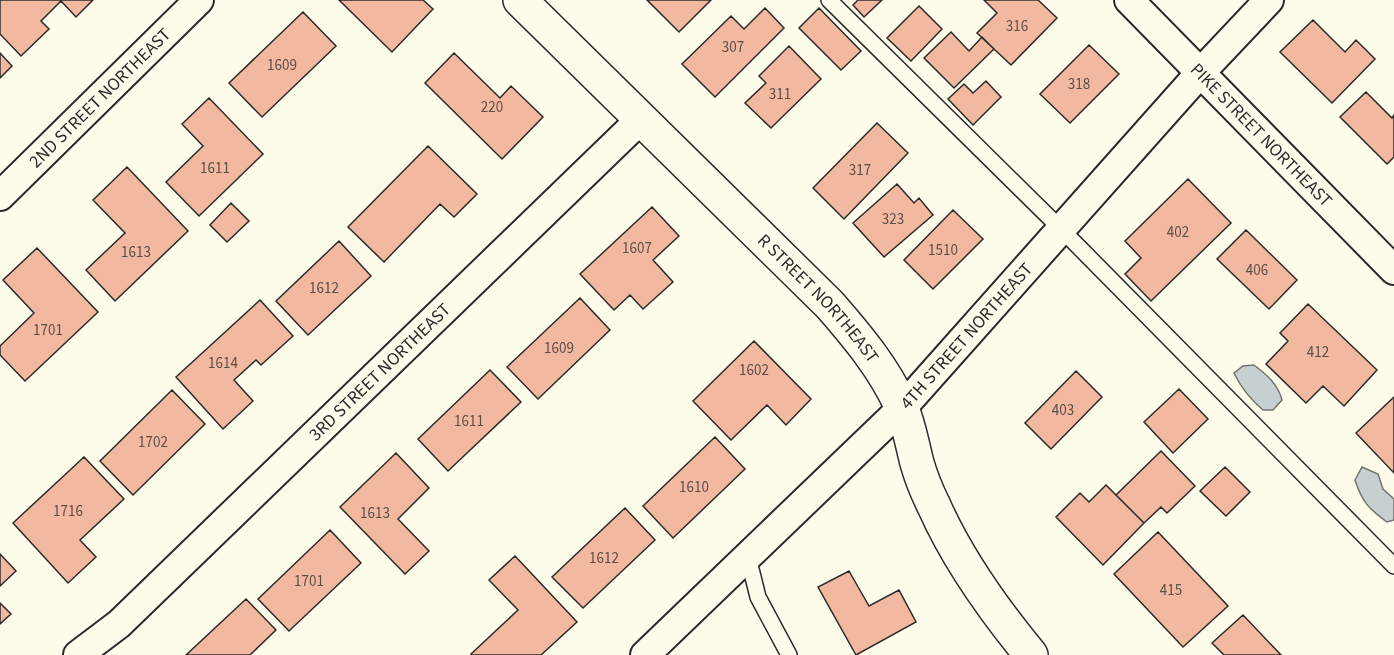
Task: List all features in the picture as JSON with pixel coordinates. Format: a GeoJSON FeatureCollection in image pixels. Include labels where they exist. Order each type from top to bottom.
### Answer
{"type":"FeatureCollection","features":[{"type":"Feature","properties":{"kind":"street","name":"2ND STREET NORTHEAST"},"geometry":{"type":"LineString","coordinates":[[0,196],[200,0]]}},
{"type":"Feature","properties":{"kind":"street","name":"R STREET NORTHEAST"},"geometry":{"type":"LineString","coordinates":[[520,0],[830,305],[856,335],[886,377],[902,408],[918,465],[959,554],[981,590],[1031,655]]}},
{"type":"Feature","properties":{"kind":"street","name":"PIKE STREET NORTHEAST"},"geometry":{"type":"LineString","coordinates":[[1129,0],[1394,270]]}},
{"type":"Feature","properties":{"kind":"street","name":"4TH STREET NORTHEAST"},"geometry":{"type":"LineString","coordinates":[[645,655],[902,408],[1201,72],[1269,0]]}},
{"type":"Feature","properties":{"kind":"street","name":"3RD STREET NORTHEAST"},"geometry":{"type":"LineString","coordinates":[[78,655],[119,624],[641,119]]}},
{"type":"Feature","properties":{"kind":"lane"},"geometry":{"type":"LineString","coordinates":[[829,0],[1061,229],[1394,566]]}},
{"type":"Feature","properties":{"kind":"lane"},"geometry":{"type":"LineString","coordinates":[[748,557],[758,597],[789,655]]}},
{"type":"Feature","properties":{"kind":"shaded area"},"geometry":{"type":"Polygon","coordinates":[[[1254,365],[1278,389],[1282,400],[1273,410],[1263,410],[1258,406],[1234,373],[1243,366],[1254,365]]]}},
{"type":"Feature","properties":{"kind":"shaded area"},"geometry":{"type":"Polygon","coordinates":[[[1362,467],[1378,474],[1383,489],[1394,499],[1394,520],[1387,522],[1363,500],[1355,480],[1362,467]]]}},
{"type":"Feature","properties":{"kind":"building"},"geometry":{"type":"Polygon","coordinates":[[[0,0],[93,0],[76,17],[61,1],[41,21],[49,29],[21,56],[0,34],[0,0]]]}},
{"type":"Feature","properties":{"kind":"building"},"geometry":{"type":"Polygon","coordinates":[[[339,0],[423,0],[433,9],[392,52],[339,0]]]}},
{"type":"Feature","properties":{"kind":"building"},"geometry":{"type":"Polygon","coordinates":[[[647,0],[711,0],[679,32],[647,0]]]}},
{"type":"Feature","properties":{"kind":"building"},"geometry":{"type":"Polygon","coordinates":[[[858,0],[882,0],[864,17],[853,5],[858,0]]]}},
{"type":"Feature","properties":{"kind":"building"},"geometry":{"type":"Polygon","coordinates":[[[984,0],[1038,0],[1057,18],[1011,65],[977,33],[997,13],[984,0]]]}},
{"type":"Feature","properties":{"kind":"building"},"geometry":{"type":"Polygon","coordinates":[[[919,6],[942,29],[911,61],[887,38],[919,6]]]}},
{"type":"Feature","properties":{"kind":"building"},"geometry":{"type":"Polygon","coordinates":[[[765,8],[784,28],[715,97],[682,64],[731,16],[744,29],[765,8]]]}},
{"type":"Feature","properties":{"kind":"building"},"geometry":{"type":"Polygon","coordinates":[[[819,8],[861,51],[841,70],[799,28],[819,8]]]}},
{"type":"Feature","properties":{"kind":"building"},"geometry":{"type":"Polygon","coordinates":[[[303,12],[336,46],[262,117],[229,83],[303,12]]]}},
{"type":"Feature","properties":{"kind":"building"},"geometry":{"type":"Polygon","coordinates":[[[1313,20],[1345,52],[1356,40],[1375,59],[1332,103],[1280,52],[1313,20]]]}},
{"type":"Feature","properties":{"kind":"building"},"geometry":{"type":"Polygon","coordinates":[[[951,32],[969,51],[982,37],[994,49],[954,88],[924,58],[951,32]]]}},
{"type":"Feature","properties":{"kind":"building"},"geometry":{"type":"Polygon","coordinates":[[[1089,45],[1119,74],[1070,123],[1040,94],[1089,45]]]}},
{"type":"Feature","properties":{"kind":"building"},"geometry":{"type":"Polygon","coordinates":[[[789,46],[821,79],[771,128],[745,103],[766,83],[759,76],[789,46]]]}},
{"type":"Feature","properties":{"kind":"building"},"geometry":{"type":"Polygon","coordinates":[[[0,53],[12,66],[0,78],[0,53]]]}},
{"type":"Feature","properties":{"kind":"building"},"geometry":{"type":"Polygon","coordinates":[[[454,53],[500,98],[511,86],[543,117],[502,159],[425,83],[454,53]]]}},
{"type":"Feature","properties":{"kind":"building"},"geometry":{"type":"Polygon","coordinates":[[[986,81],[1001,97],[973,125],[948,99],[964,84],[973,93],[986,81]]]}},
{"type":"Feature","properties":{"kind":"building"},"geometry":{"type":"Polygon","coordinates":[[[1366,92],[1392,118],[1394,115],[1394,157],[1387,164],[1340,117],[1366,92]]]}},
{"type":"Feature","properties":{"kind":"building"},"geometry":{"type":"Polygon","coordinates":[[[209,98],[263,154],[199,216],[166,182],[203,146],[182,124],[209,98]]]}},
{"type":"Feature","properties":{"kind":"building"},"geometry":{"type":"Polygon","coordinates":[[[877,123],[908,153],[844,219],[813,188],[877,123]]]}},
{"type":"Feature","properties":{"kind":"building"},"geometry":{"type":"Polygon","coordinates":[[[428,146],[477,194],[454,217],[440,204],[384,262],[348,227],[428,146]]]}},
{"type":"Feature","properties":{"kind":"building"},"geometry":{"type":"Polygon","coordinates":[[[127,167],[188,231],[115,301],[86,270],[125,233],[93,200],[127,167]]]}},
{"type":"Feature","properties":{"kind":"building"},"geometry":{"type":"Polygon","coordinates":[[[1188,179],[1231,223],[1151,301],[1125,274],[1141,258],[1125,241],[1188,179]]]}},
{"type":"Feature","properties":{"kind":"building"},"geometry":{"type":"Polygon","coordinates":[[[897,184],[914,203],[919,198],[933,215],[884,257],[853,223],[897,184]]]}},
{"type":"Feature","properties":{"kind":"building"},"geometry":{"type":"Polygon","coordinates":[[[231,203],[249,221],[227,242],[210,225],[231,203]]]}},
{"type":"Feature","properties":{"kind":"building"},"geometry":{"type":"Polygon","coordinates":[[[652,207],[679,236],[653,260],[673,282],[643,309],[630,295],[614,310],[580,274],[652,207]]]}},
{"type":"Feature","properties":{"kind":"building"},"geometry":{"type":"Polygon","coordinates":[[[953,210],[983,239],[933,289],[904,260],[953,210]]]}},
{"type":"Feature","properties":{"kind":"building"},"geometry":{"type":"Polygon","coordinates":[[[1246,230],[1297,280],[1269,309],[1217,259],[1246,230]]]}},
{"type":"Feature","properties":{"kind":"building"},"geometry":{"type":"Polygon","coordinates":[[[339,241],[371,276],[308,335],[276,301],[339,241]]]}},
{"type":"Feature","properties":{"kind":"building"},"geometry":{"type":"Polygon","coordinates":[[[37,248],[98,312],[25,381],[0,355],[0,346],[34,313],[3,280],[37,248]]]}},
{"type":"Feature","properties":{"kind":"building"},"geometry":{"type":"Polygon","coordinates":[[[580,298],[610,330],[538,399],[507,367],[580,298]]]}},
{"type":"Feature","properties":{"kind":"building"},"geometry":{"type":"Polygon","coordinates":[[[260,300],[293,336],[261,365],[256,360],[234,380],[253,401],[223,429],[176,377],[260,300]]]}},
{"type":"Feature","properties":{"kind":"building"},"geometry":{"type":"Polygon","coordinates":[[[1308,304],[1377,370],[1344,406],[1323,386],[1306,403],[1266,364],[1288,341],[1280,333],[1308,304]]]}},
{"type":"Feature","properties":{"kind":"building"},"geometry":{"type":"Polygon","coordinates":[[[754,341],[811,399],[786,425],[767,405],[731,440],[693,401],[754,341]]]}},
{"type":"Feature","properties":{"kind":"building"},"geometry":{"type":"Polygon","coordinates":[[[490,370],[521,402],[448,471],[418,439],[490,370]]]}},
{"type":"Feature","properties":{"kind":"building"},"geometry":{"type":"Polygon","coordinates":[[[1076,371],[1102,397],[1051,449],[1025,423],[1076,371]]]}},
{"type":"Feature","properties":{"kind":"building"},"geometry":{"type":"Polygon","coordinates":[[[1179,389],[1208,419],[1173,453],[1144,422],[1179,389]]]}},
{"type":"Feature","properties":{"kind":"building"},"geometry":{"type":"Polygon","coordinates":[[[172,390],[205,424],[133,495],[100,461],[172,390]]]}},
{"type":"Feature","properties":{"kind":"building"},"geometry":{"type":"Polygon","coordinates":[[[1394,397],[1394,473],[1356,433],[1394,397]]]}},
{"type":"Feature","properties":{"kind":"building"},"geometry":{"type":"Polygon","coordinates":[[[715,437],[745,469],[673,538],[643,506],[715,437]]]}},
{"type":"Feature","properties":{"kind":"building"},"geometry":{"type":"Polygon","coordinates":[[[1161,451],[1195,486],[1167,513],[1161,507],[1144,523],[1116,495],[1161,451]]]}},
{"type":"Feature","properties":{"kind":"building"},"geometry":{"type":"Polygon","coordinates":[[[396,453],[429,488],[398,519],[429,551],[405,574],[340,507],[396,453]]]}},
{"type":"Feature","properties":{"kind":"building"},"geometry":{"type":"Polygon","coordinates":[[[84,457],[124,499],[80,540],[96,557],[68,583],[13,523],[84,457]]]}},
{"type":"Feature","properties":{"kind":"building"},"geometry":{"type":"Polygon","coordinates":[[[1225,467],[1250,492],[1226,516],[1200,491],[1225,467]]]}},
{"type":"Feature","properties":{"kind":"building"},"geometry":{"type":"Polygon","coordinates":[[[1106,485],[1144,523],[1103,565],[1056,517],[1080,493],[1089,502],[1106,485]]]}},
{"type":"Feature","properties":{"kind":"building"},"geometry":{"type":"Polygon","coordinates":[[[625,508],[655,540],[583,608],[552,577],[625,508]]]}},
{"type":"Feature","properties":{"kind":"building"},"geometry":{"type":"Polygon","coordinates":[[[330,530],[361,563],[289,631],[258,599],[330,530]]]}},
{"type":"Feature","properties":{"kind":"building"},"geometry":{"type":"Polygon","coordinates":[[[1158,532],[1228,606],[1183,647],[1114,574],[1158,532]]]}},
{"type":"Feature","properties":{"kind":"building"},"geometry":{"type":"Polygon","coordinates":[[[0,554],[16,571],[0,586],[0,554]]]}},
{"type":"Feature","properties":{"kind":"building"},"geometry":{"type":"Polygon","coordinates":[[[515,556],[577,622],[541,655],[472,655],[518,610],[489,580],[515,556]]]}},
{"type":"Feature","properties":{"kind":"building"},"geometry":{"type":"Polygon","coordinates":[[[849,571],[869,606],[899,590],[916,622],[856,655],[818,587],[849,571]]]}},
{"type":"Feature","properties":{"kind":"building"},"geometry":{"type":"Polygon","coordinates":[[[246,599],[276,630],[250,655],[186,655],[246,599]]]}},
{"type":"Feature","properties":{"kind":"building"},"geometry":{"type":"Polygon","coordinates":[[[0,603],[11,614],[0,624],[0,603]]]}},
{"type":"Feature","properties":{"kind":"building"},"geometry":{"type":"Polygon","coordinates":[[[1243,615],[1281,655],[1224,655],[1212,643],[1243,615]]]}}]}
